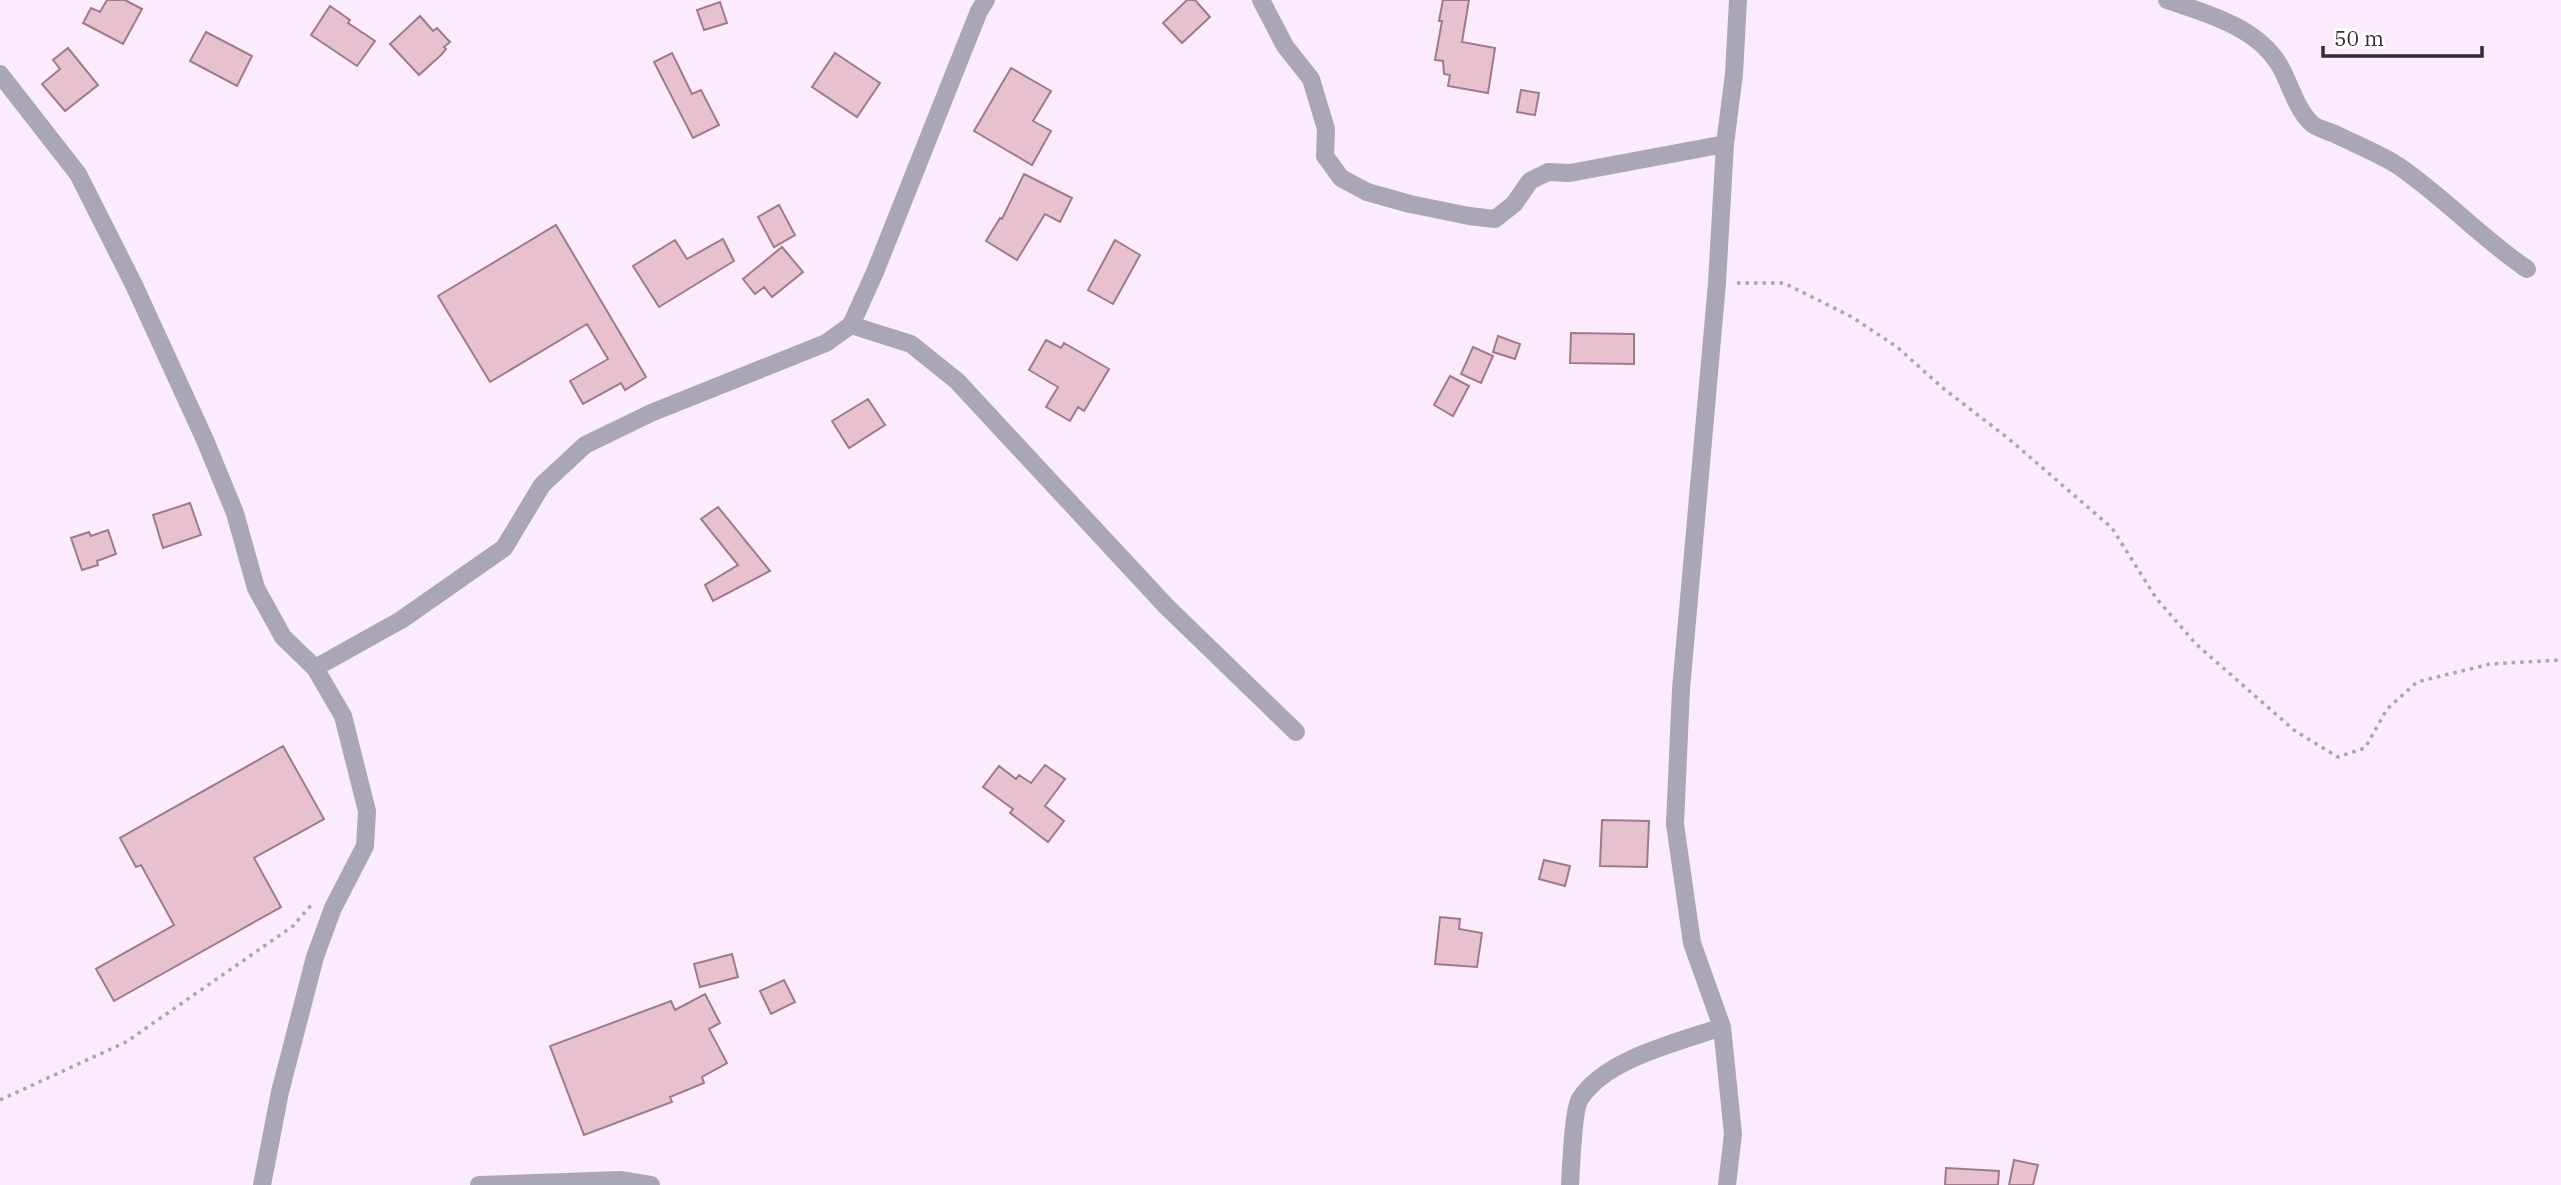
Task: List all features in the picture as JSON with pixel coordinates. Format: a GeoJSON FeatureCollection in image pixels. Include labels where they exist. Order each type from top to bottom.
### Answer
{"type":"FeatureCollection","features":[{"type":"Feature","properties":{"kind":"street"},"geometry":{"type":"LineString","coordinates":[[315,668],[401,620],[504,548],[542,485],[585,444],[651,413],[826,343],[851,325],[875,272],[979,11],[986,0]]}},
{"type":"Feature","properties":{"kind":"street"},"geometry":{"type":"LineString","coordinates":[[1261,0],[1286,46],[1311,79],[1326,129],[1325,156],[1341,178],[1367,191],[1457,214],[1494,219],[1514,204],[1530,181],[1548,173],[1570,173],[1725,144]]}},
{"type":"Feature","properties":{"kind":"street"},"geometry":{"type":"LineString","coordinates":[[1727,1185],[1733,1135],[1722,1027],[1692,943],[1675,824],[1681,689],[1717,282],[1725,144],[1734,74],[1738,0]]}},
{"type":"Feature","properties":{"kind":"street"},"geometry":{"type":"LineString","coordinates":[[2167,0],[2252,35],[2268,49],[2311,123],[2396,165],[2436,195],[2500,252],[2527,269]]}},
{"type":"Feature","properties":{"kind":"street"},"geometry":{"type":"LineString","coordinates":[[0,74],[78,174],[134,285],[205,440],[235,513],[256,588],[283,636],[315,668],[343,716],[367,810],[365,846],[333,908],[316,957],[280,1092],[268,1185]]}},
{"type":"Feature","properties":{"kind":"street"},"geometry":{"type":"LineString","coordinates":[[851,325],[911,344],[957,381],[1166,606],[1296,732]]}},
{"type":"Feature","properties":{"kind":"street"},"geometry":{"type":"LineString","coordinates":[[1570,1185],[1578,1101],[1610,1070],[1647,1052],[1722,1027]]}},
{"type":"Feature","properties":{"kind":"street"},"geometry":{"type":"LineString","coordinates":[[479,1185],[620,1180],[651,1185]]}},
{"type":"Feature","properties":{"kind":"path"},"geometry":{"type":"LineString","coordinates":[[1717,282],[1784,283],[1852,317],[1897,347],[2112,528],[2156,598],[2196,643],[2295,731],[2338,757],[2365,748],[2387,709],[2417,682],[2490,664],[2561,660]]}},
{"type":"Feature","properties":{"kind":"path"},"geometry":{"type":"LineString","coordinates":[[0,1100],[126,1042],[293,926],[320,896]]}},
{"type":"Feature","properties":{"kind":"building"},"geometry":{"type":"Polygon","coordinates":[[[107,0],[125,0],[142,9],[123,44],[83,23],[91,8],[100,12],[107,0]]]}},
{"type":"Feature","properties":{"kind":"building"},"geometry":{"type":"Polygon","coordinates":[[[1187,0],[1195,0],[1210,17],[1182,43],[1163,23],[1187,0]]]}},
{"type":"Feature","properties":{"kind":"building"},"geometry":{"type":"Polygon","coordinates":[[[1443,0],[1469,0],[1462,42],[1495,48],[1488,93],[1448,86],[1450,75],[1444,74],[1443,61],[1435,60],[1443,0]]]}},
{"type":"Feature","properties":{"kind":"building"},"geometry":{"type":"Polygon","coordinates":[[[720,2],[727,23],[704,30],[697,10],[720,2]]]}},
{"type":"Feature","properties":{"kind":"building"},"geometry":{"type":"Polygon","coordinates":[[[330,6],[350,20],[348,23],[375,41],[357,66],[311,35],[330,6]]]}},
{"type":"Feature","properties":{"kind":"building"},"geometry":{"type":"Polygon","coordinates":[[[420,16],[433,31],[437,28],[450,42],[441,55],[419,75],[390,44],[420,16]]]}},
{"type":"Feature","properties":{"kind":"building"},"geometry":{"type":"Polygon","coordinates":[[[206,32],[252,56],[237,86],[190,61],[206,32]]]}},
{"type":"Feature","properties":{"kind":"building"},"geometry":{"type":"Polygon","coordinates":[[[68,48],[98,85],[65,111],[42,84],[60,69],[53,60],[68,48]]]}},
{"type":"Feature","properties":{"kind":"building"},"geometry":{"type":"Polygon","coordinates":[[[672,53],[692,94],[701,90],[719,125],[693,138],[654,62],[672,53]]]}},
{"type":"Feature","properties":{"kind":"building"},"geometry":{"type":"Polygon","coordinates":[[[835,53],[880,83],[857,117],[812,87],[835,53]]]}},
{"type":"Feature","properties":{"kind":"building"},"geometry":{"type":"Polygon","coordinates":[[[1011,68],[1051,91],[1033,121],[1051,131],[1032,165],[974,131],[1011,68]]]}},
{"type":"Feature","properties":{"kind":"building"},"geometry":{"type":"Polygon","coordinates":[[[1521,90],[1539,93],[1535,115],[1517,112],[1521,90]]]}},
{"type":"Feature","properties":{"kind":"building"},"geometry":{"type":"Polygon","coordinates":[[[1024,174],[1072,198],[1060,222],[1045,214],[1017,260],[986,241],[1000,218],[1002,219],[1024,174]]]}},
{"type":"Feature","properties":{"kind":"building"},"geometry":{"type":"Polygon","coordinates":[[[779,205],[795,235],[774,247],[758,217],[779,205]]]}},
{"type":"Feature","properties":{"kind":"building"},"geometry":{"type":"Polygon","coordinates":[[[556,225],[646,377],[625,390],[621,383],[583,404],[570,381],[608,359],[587,324],[490,382],[438,296],[556,225]]]}},
{"type":"Feature","properties":{"kind":"building"},"geometry":{"type":"Polygon","coordinates":[[[723,239],[734,261],[659,307],[633,266],[675,240],[687,259],[723,239]]]}},
{"type":"Feature","properties":{"kind":"building"},"geometry":{"type":"Polygon","coordinates":[[[1115,240],[1140,255],[1113,304],[1088,290],[1115,240]]]}},
{"type":"Feature","properties":{"kind":"building"},"geometry":{"type":"Polygon","coordinates":[[[782,247],[803,272],[772,297],[764,287],[755,294],[743,279],[782,247]]]}},
{"type":"Feature","properties":{"kind":"building"},"geometry":{"type":"Polygon","coordinates":[[[1571,333],[1634,334],[1634,364],[1570,363],[1571,333]]]}},
{"type":"Feature","properties":{"kind":"building"},"geometry":{"type":"Polygon","coordinates":[[[1498,336],[1520,344],[1515,359],[1493,352],[1498,336]]]}},
{"type":"Feature","properties":{"kind":"building"},"geometry":{"type":"Polygon","coordinates":[[[1046,340],[1061,348],[1064,343],[1109,369],[1084,411],[1078,407],[1070,421],[1046,407],[1058,387],[1029,370],[1046,340]]]}},
{"type":"Feature","properties":{"kind":"building"},"geometry":{"type":"Polygon","coordinates":[[[1473,347],[1493,356],[1481,383],[1461,374],[1473,347]]]}},
{"type":"Feature","properties":{"kind":"building"},"geometry":{"type":"Polygon","coordinates":[[[1450,376],[1469,386],[1453,416],[1434,405],[1450,376]]]}},
{"type":"Feature","properties":{"kind":"building"},"geometry":{"type":"Polygon","coordinates":[[[868,399],[885,425],[849,448],[832,421],[868,399]]]}},
{"type":"Feature","properties":{"kind":"building"},"geometry":{"type":"Polygon","coordinates":[[[190,503],[201,535],[163,548],[153,515],[190,503]]]}},
{"type":"Feature","properties":{"kind":"building"},"geometry":{"type":"Polygon","coordinates":[[[718,507],[770,571],[713,601],[705,585],[738,565],[701,519],[718,507]]]}},
{"type":"Feature","properties":{"kind":"building"},"geometry":{"type":"Polygon","coordinates":[[[108,530],[116,554],[97,561],[98,565],[82,570],[71,538],[89,532],[91,536],[108,530]]]}},
{"type":"Feature","properties":{"kind":"building"},"geometry":{"type":"Polygon","coordinates":[[[283,746],[324,819],[254,858],[281,907],[114,1001],[96,969],[174,925],[141,865],[136,867],[120,838],[283,746]]]}},
{"type":"Feature","properties":{"kind":"building"},"geometry":{"type":"Polygon","coordinates":[[[1045,765],[1065,779],[1045,806],[1064,821],[1048,842],[1010,813],[1013,809],[983,787],[999,766],[1016,779],[1019,775],[1031,783],[1045,765]]]}},
{"type":"Feature","properties":{"kind":"building"},"geometry":{"type":"Polygon","coordinates":[[[1602,820],[1649,821],[1647,867],[1600,866],[1602,820]]]}},
{"type":"Feature","properties":{"kind":"building"},"geometry":{"type":"Polygon","coordinates":[[[1544,860],[1570,866],[1565,886],[1539,879],[1544,860]]]}},
{"type":"Feature","properties":{"kind":"building"},"geometry":{"type":"Polygon","coordinates":[[[1440,917],[1460,919],[1459,929],[1482,933],[1477,967],[1435,964],[1440,917]]]}},
{"type":"Feature","properties":{"kind":"building"},"geometry":{"type":"Polygon","coordinates":[[[732,954],[738,977],[700,987],[694,964],[732,954]]]}},
{"type":"Feature","properties":{"kind":"building"},"geometry":{"type":"Polygon","coordinates":[[[784,980],[795,1002],[771,1014],[760,991],[784,980]]]}},
{"type":"Feature","properties":{"kind":"building"},"geometry":{"type":"Polygon","coordinates":[[[705,994],[720,1023],[709,1029],[727,1063],[702,1077],[704,1083],[670,1097],[672,1102],[584,1135],[550,1046],[671,1001],[675,1010],[705,994]]]}},
{"type":"Feature","properties":{"kind":"building"},"geometry":{"type":"Polygon","coordinates":[[[2014,1160],[2038,1165],[2033,1185],[2009,1185],[2014,1160]]]}},
{"type":"Feature","properties":{"kind":"building"},"geometry":{"type":"Polygon","coordinates":[[[1946,1168],[1999,1171],[1998,1185],[1945,1185],[1946,1168]]]}}]}
